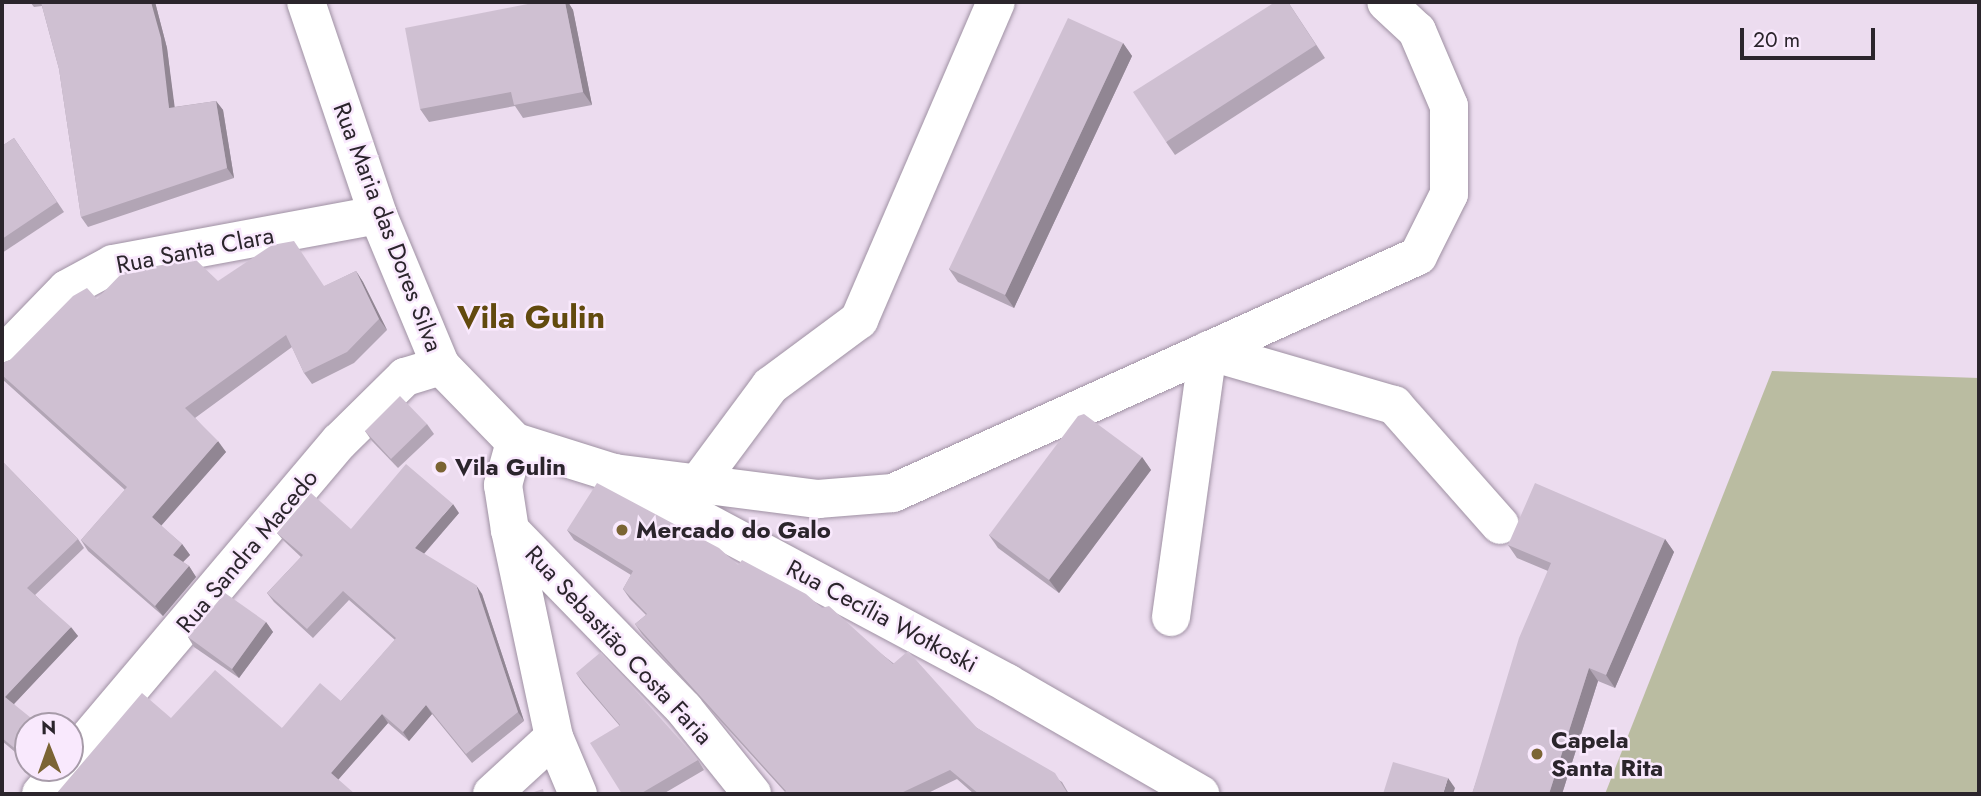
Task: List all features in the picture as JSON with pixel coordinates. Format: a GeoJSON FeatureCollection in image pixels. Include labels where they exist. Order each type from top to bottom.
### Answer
{"type":"FeatureCollection","features":[{"type":"Feature","properties":{"kind":"street","name":"Rua Maria das Dores Silva"},"geometry":{"type":"LineString","coordinates":[[306,2],[378,215],[441,366],[515,442]]}},
{"type":"Feature","properties":{"kind":"street"},"geometry":{"type":"LineString","coordinates":[[698,483],[770,386],[859,320],[996,2]]}},
{"type":"Feature","properties":{"kind":"street"},"geometry":{"type":"LineString","coordinates":[[614,472],[818,499],[893,493],[1418,257],[1449,194],[1449,106],[1417,32],[1386,2]]}},
{"type":"Feature","properties":{"kind":"street","name":"Rua Santa Clara"},"geometry":{"type":"LineString","coordinates":[[2,356],[67,289],[113,264],[378,215]]}},
{"type":"Feature","properties":{"kind":"street"},"geometry":{"type":"LineString","coordinates":[[1208,351],[1394,405],[1500,525]]}},
{"type":"Feature","properties":{"kind":"street"},"geometry":{"type":"LineString","coordinates":[[1171,617],[1208,351]]}},
{"type":"Feature","properties":{"kind":"street","name":"Rua Sandra Macedo"},"geometry":{"type":"LineString","coordinates":[[84,743],[339,442],[405,377],[441,366]]}},
{"type":"Feature","properties":{"kind":"street"},"geometry":{"type":"LineString","coordinates":[[515,442],[503,485],[510,530],[554,737],[578,794]]}},
{"type":"Feature","properties":{"kind":"street","name":"Rua Cecília Wotkoski"},"geometry":{"type":"LineString","coordinates":[[515,442],[614,472],[1007,683],[1200,794]]}},
{"type":"Feature","properties":{"kind":"street","name":"Rua Sebastião Costa Faria"},"geometry":{"type":"LineString","coordinates":[[510,530],[684,709],[752,794]]}},
{"type":"Feature","properties":{"kind":"street"},"geometry":{"type":"LineString","coordinates":[[492,794],[554,737]]}},
{"type":"Feature","properties":{"kind":"green space"},"geometry":{"type":"Polygon","coordinates":[[[1772,371],[1979,378],[1979,794],[1605,794],[1772,371]]]}},
{"type":"Feature","properties":{"kind":"building"},"geometry":{"type":"Polygon","coordinates":[[[41,2],[151,2],[161,38],[169,108],[216,101],[227,168],[81,217],[59,69],[41,2]]]}},
{"type":"Feature","properties":{"kind":"building"},"geometry":{"type":"Polygon","coordinates":[[[538,2],[565,2],[583,92],[514,105],[511,92],[420,109],[405,28],[538,2]]]}},
{"type":"Feature","properties":{"kind":"building"},"geometry":{"type":"Polygon","coordinates":[[[1275,2],[1288,2],[1316,45],[1166,142],[1133,92],[1275,2]]]}},
{"type":"Feature","properties":{"kind":"building"},"geometry":{"type":"Polygon","coordinates":[[[1068,18],[1123,43],[1005,295],[949,269],[1068,18]]]}},
{"type":"Feature","properties":{"kind":"building"},"geometry":{"type":"Polygon","coordinates":[[[14,138],[57,202],[2,239],[2,146],[14,138]]]}},
{"type":"Feature","properties":{"kind":"building"},"geometry":{"type":"Polygon","coordinates":[[[294,241],[324,286],[356,271],[379,319],[347,352],[304,373],[286,335],[185,408],[218,441],[152,517],[182,544],[173,555],[189,566],[155,606],[81,540],[127,487],[2,375],[2,363],[10,360],[73,296],[87,288],[97,299],[123,272],[195,259],[218,281],[272,245],[294,241]]]}},
{"type":"Feature","properties":{"kind":"building"},"geometry":{"type":"Polygon","coordinates":[[[400,396],[427,424],[391,459],[365,431],[400,396]]]}},
{"type":"Feature","properties":{"kind":"building"},"geometry":{"type":"Polygon","coordinates":[[[1084,414],[1142,457],[1049,580],[989,535],[1078,416],[1084,414]]]}},
{"type":"Feature","properties":{"kind":"building"},"geometry":{"type":"Polygon","coordinates":[[[2,461],[78,539],[27,588],[71,627],[5,697],[24,712],[14,712],[14,748],[2,738],[2,461]]]}},
{"type":"Feature","properties":{"kind":"building"},"geometry":{"type":"Polygon","coordinates":[[[406,464],[453,504],[415,548],[476,585],[518,712],[466,754],[426,705],[403,732],[382,714],[331,773],[355,794],[56,794],[66,782],[84,782],[84,761],[142,693],[171,718],[215,670],[282,728],[320,683],[341,701],[396,638],[343,591],[307,629],[267,593],[303,555],[277,533],[311,493],[351,529],[406,464]]]}},
{"type":"Feature","properties":{"kind":"building"},"geometry":{"type":"Polygon","coordinates":[[[597,483],[719,548],[738,565],[742,560],[806,594],[822,608],[829,606],[893,664],[908,651],[977,728],[1055,773],[1068,794],[979,794],[950,770],[899,794],[782,794],[786,791],[635,624],[647,614],[623,589],[633,571],[567,530],[597,483]]]}},
{"type":"Feature","properties":{"kind":"building"},"geometry":{"type":"Polygon","coordinates":[[[1535,483],[1665,539],[1606,675],[1589,668],[1549,794],[1472,794],[1519,638],[1551,563],[1508,545],[1535,483]]]}},
{"type":"Feature","properties":{"kind":"building"},"geometry":{"type":"Polygon","coordinates":[[[225,593],[266,622],[232,669],[188,637],[225,593]]]}},
{"type":"Feature","properties":{"kind":"building"},"geometry":{"type":"Polygon","coordinates":[[[601,652],[698,760],[640,794],[622,794],[590,743],[620,725],[576,673],[601,652]]]}},
{"type":"Feature","properties":{"kind":"building"},"geometry":{"type":"Polygon","coordinates":[[[1393,762],[1448,778],[1443,794],[1383,794],[1393,762]]]}},
{"type":"Feature","properties":{"kind":"building"},"geometry":{"type":"Polygon","coordinates":[[[543,789],[544,794],[528,794],[543,789]]]}},
{"type":"Feature","properties":{"kind":"place","name":"Vila Gulin"},"geometry":{"type":"Point","coordinates":[441,467]}},
{"type":"Feature","properties":{"kind":"place","name":"Mercado do Galo"},"geometry":{"type":"Point","coordinates":[622,530]}},
{"type":"Feature","properties":{"kind":"place","name":"Capela Santa Rita"},"geometry":{"type":"Point","coordinates":[1537,754]}},
{"type":"Feature","properties":{"kind":"district","name":"Vila Gulin"},"geometry":{"type":"Point","coordinates":[531,317]}}]}
